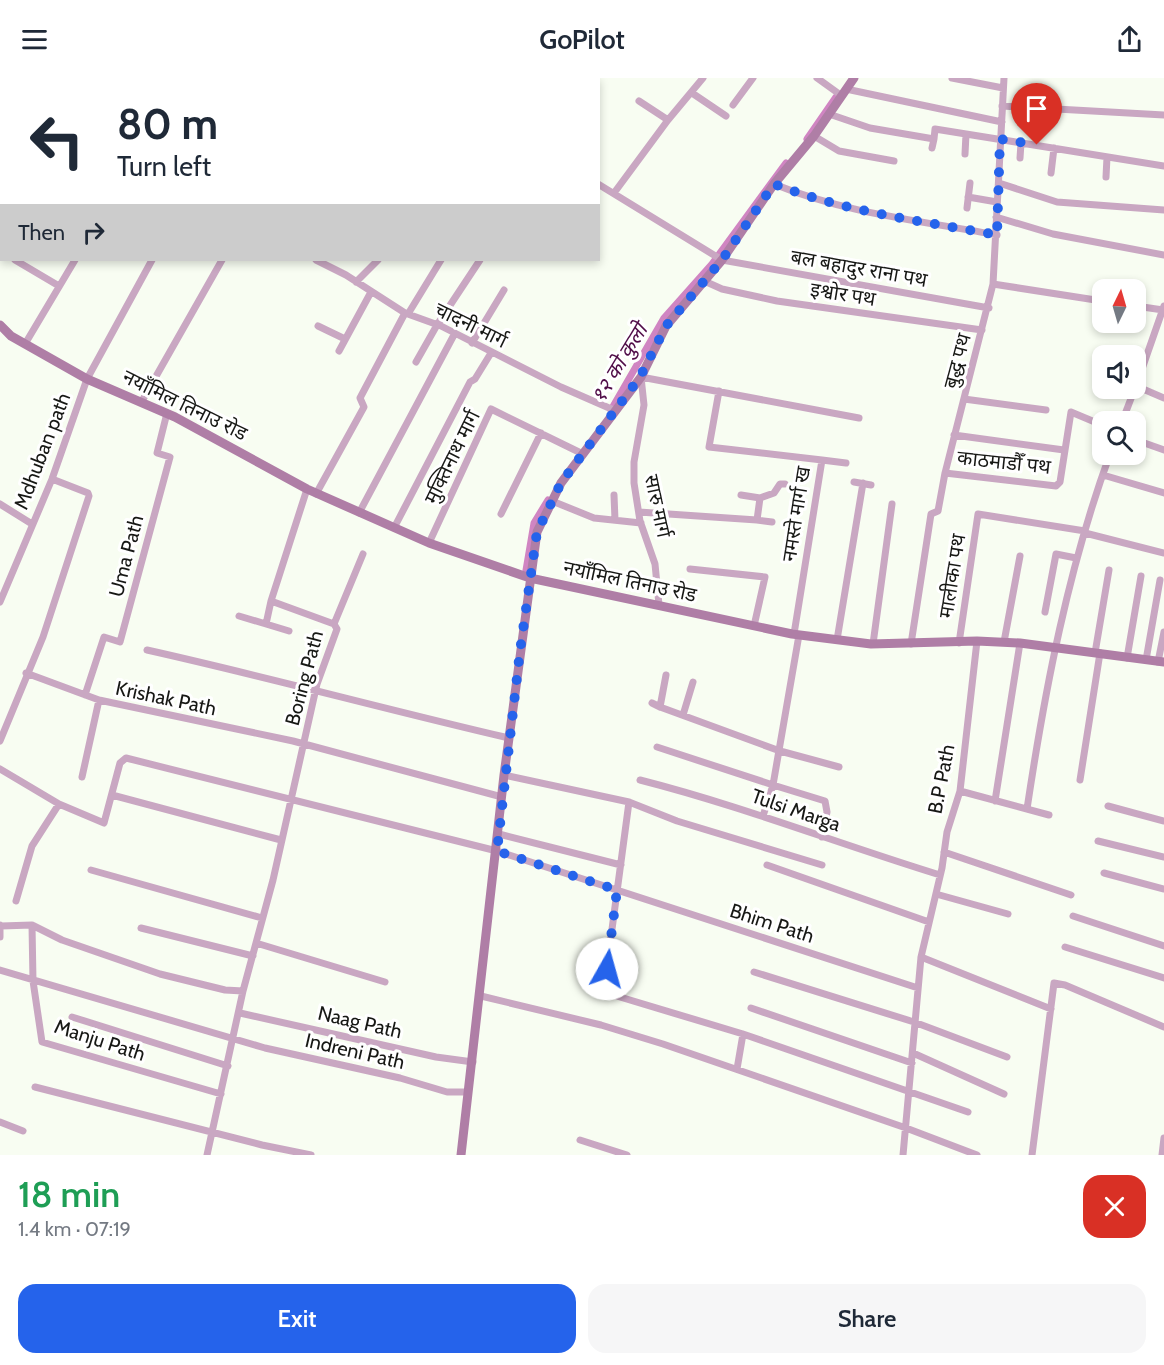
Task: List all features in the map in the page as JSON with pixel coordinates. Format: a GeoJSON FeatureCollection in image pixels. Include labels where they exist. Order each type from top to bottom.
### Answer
{"type":"FeatureCollection","features":[{"type":"Feature","properties":{"kind":"street"},"geometry":{"type":"LineString","coordinates":[[614,193],[668,120],[703,78]]}},
{"type":"Feature","properties":{"kind":"street"},"geometry":{"type":"LineString","coordinates":[[733,105],[753,78]]}},
{"type":"Feature","properties":{"kind":"street"},"geometry":{"type":"LineString","coordinates":[[817,78],[841,93],[1002,122]]}},
{"type":"Feature","properties":{"kind":"street"},"geometry":{"type":"LineString","coordinates":[[461,1155],[481,996],[504,775],[537,532],[561,483],[580,453],[640,377],[666,326],[702,280],[722,260],[774,184],[814,136],[841,93],[854,78]]}},
{"type":"Feature","properties":{"kind":"street"},"geometry":{"type":"LineString","coordinates":[[952,78],[1003,88]]}},
{"type":"Feature","properties":{"kind":"street","name":"बुद्ध पथ"},"geometry":{"type":"LineString","coordinates":[[911,644],[931,514],[938,511],[954,435],[989,308],[993,284],[1004,78]]}},
{"type":"Feature","properties":{"kind":"street"},"geometry":{"type":"LineString","coordinates":[[692,93],[726,116]]}},
{"type":"Feature","properties":{"kind":"street"},"geometry":{"type":"LineString","coordinates":[[639,101],[668,120]]}},
{"type":"Feature","properties":{"kind":"street"},"geometry":{"type":"LineString","coordinates":[[1002,106],[1164,115]]}},
{"type":"Feature","properties":{"kind":"street"},"geometry":{"type":"LineString","coordinates":[[829,114],[870,128],[934,139]]}},
{"type":"Feature","properties":{"kind":"street"},"geometry":{"type":"LineString","coordinates":[[933,148],[935,129],[1164,166]]}},
{"type":"Feature","properties":{"kind":"street"},"geometry":{"type":"LineString","coordinates":[[965,154],[966,134]]}},
{"type":"Feature","properties":{"kind":"street"},"geometry":{"type":"LineString","coordinates":[[814,136],[839,150],[894,161]]}},
{"type":"Feature","properties":{"kind":"street"},"geometry":{"type":"LineString","coordinates":[[1020,158],[1021,143]]}},
{"type":"Feature","properties":{"kind":"street"},"geometry":{"type":"LineString","coordinates":[[1051,174],[1054,148]]}},
{"type":"Feature","properties":{"kind":"street"},"geometry":{"type":"LineString","coordinates":[[1106,177],[1107,157]]}},
{"type":"Feature","properties":{"kind":"street"},"geometry":{"type":"LineString","coordinates":[[967,208],[970,183]]}},
{"type":"Feature","properties":{"kind":"street"},"geometry":{"type":"LineString","coordinates":[[999,183],[1057,202],[1164,210]]}},
{"type":"Feature","properties":{"kind":"street"},"geometry":{"type":"LineString","coordinates":[[774,184],[799,195],[868,212],[997,235]]}},
{"type":"Feature","properties":{"kind":"street"},"geometry":{"type":"LineString","coordinates":[[600,185],[722,260]]}},
{"type":"Feature","properties":{"kind":"street"},"geometry":{"type":"LineString","coordinates":[[968,197],[997,202]]}},
{"type":"Feature","properties":{"kind":"street"},"geometry":{"type":"LineString","coordinates":[[996,217],[1053,234],[1164,255]]}},
{"type":"Feature","properties":{"kind":"street","name":"बल बहादुर राना पथ"},"geometry":{"type":"LineString","coordinates":[[722,260],[989,308]]}},
{"type":"Feature","properties":{"kind":"street"},"geometry":{"type":"LineString","coordinates":[[25,344],[74,261]]}},
{"type":"Feature","properties":{"kind":"street","name":"Mdhuban path"},"geometry":{"type":"LineString","coordinates":[[0,602],[52,479],[87,379],[151,261]]}},
{"type":"Feature","properties":{"kind":"street"},"geometry":{"type":"LineString","coordinates":[[142,401],[221,261]]}},
{"type":"Feature","properties":{"kind":"street","name":"चादनी मार्ग"},"geometry":{"type":"LineString","coordinates":[[318,261],[406,314],[455,333],[491,353],[613,409]]}},
{"type":"Feature","properties":{"kind":"street"},"geometry":{"type":"LineString","coordinates":[[356,282],[377,261]]}},
{"type":"Feature","properties":{"kind":"street"},"geometry":{"type":"LineString","coordinates":[[316,494],[364,406],[360,398],[406,314],[440,261]]}},
{"type":"Feature","properties":{"kind":"street"},"geometry":{"type":"LineString","coordinates":[[416,362],[436,325],[479,261]]}},
{"type":"Feature","properties":{"kind":"street"},"geometry":{"type":"LineString","coordinates":[[26,262],[58,286]]}},
{"type":"Feature","properties":{"kind":"street","name":"इश्वोर पथ"},"geometry":{"type":"LineString","coordinates":[[702,280],[722,289],[777,301],[982,330]]}},
{"type":"Feature","properties":{"kind":"street"},"geometry":{"type":"LineString","coordinates":[[993,284],[1092,299]]}},
{"type":"Feature","properties":{"kind":"street"},"geometry":{"type":"LineString","coordinates":[[472,343],[504,290]]}},
{"type":"Feature","properties":{"kind":"street"},"geometry":{"type":"LineString","coordinates":[[339,351],[371,292]]}},
{"type":"Feature","properties":{"kind":"street"},"geometry":{"type":"LineString","coordinates":[[1146,307],[1163,308],[1146,356]]}},
{"type":"Feature","properties":{"kind":"street","name":"नयाँमिल तिनाउ रोड"},"geometry":{"type":"LineString","coordinates":[[0,325],[25,344],[87,379],[167,413],[316,494],[429,543],[530,578],[754,626],[837,640],[873,644],[977,641],[1020,643],[1056,646],[1161,662]]}},
{"type":"Feature","properties":{"kind":"street"},"geometry":{"type":"LineString","coordinates":[[318,326],[345,339]]}},
{"type":"Feature","properties":{"kind":"street"},"geometry":{"type":"LineString","coordinates":[[358,513],[455,333]]}},
{"type":"Feature","properties":{"kind":"street"},"geometry":{"type":"LineString","coordinates":[[394,528],[470,382],[475,380],[491,353]]}},
{"type":"Feature","properties":{"kind":"street"},"geometry":{"type":"LineString","coordinates":[[640,377],[859,418]]}},
{"type":"Feature","properties":{"kind":"street","name":"सारु मार्ग"},"geometry":{"type":"LineString","coordinates":[[640,377],[642,423],[634,462],[639,512],[655,564],[659,605]]}},
{"type":"Feature","properties":{"kind":"street","name":"नमस्ते मार्ग ख"},"geometry":{"type":"LineString","coordinates":[[719,391],[709,447],[822,460],[780,751],[773,785],[763,816]]}},
{"type":"Feature","properties":{"kind":"street"},"geometry":{"type":"LineString","coordinates":[[1146,391],[1164,398]]}},
{"type":"Feature","properties":{"kind":"street"},"geometry":{"type":"LineString","coordinates":[[964,399],[1046,410]]}},
{"type":"Feature","properties":{"kind":"street","name":"मुक्तिनाथ मार्ग"},"geometry":{"type":"LineString","coordinates":[[429,543],[490,409],[580,453]]}},
{"type":"Feature","properties":{"kind":"street","name":"काठमाडौँ पथ"},"geometry":{"type":"LineString","coordinates":[[945,473],[1051,487],[1060,482],[1071,411],[1092,420]]}},
{"type":"Feature","properties":{"kind":"street","name":"Uma Path"},"geometry":{"type":"LineString","coordinates":[[85,695],[104,637],[120,642],[170,457],[157,453],[167,413]]}},
{"type":"Feature","properties":{"kind":"street"},"geometry":{"type":"LineString","coordinates":[[501,514],[540,433]]}},
{"type":"Feature","properties":{"kind":"street"},"geometry":{"type":"LineString","coordinates":[[954,435],[1064,450]]}},
{"type":"Feature","properties":{"kind":"street"},"geometry":{"type":"LineString","coordinates":[[1146,444],[1164,450]]}},
{"type":"Feature","properties":{"kind":"street"},"geometry":{"type":"LineString","coordinates":[[822,460],[846,463]]}},
{"type":"Feature","properties":{"kind":"street"},"geometry":{"type":"LineString","coordinates":[[1027,809],[1042,710],[1076,558],[1106,465]]}},
{"type":"Feature","properties":{"kind":"street"},"geometry":{"type":"LineString","coordinates":[[1103,475],[1164,493]]}},
{"type":"Feature","properties":{"kind":"street"},"geometry":{"type":"LineString","coordinates":[[0,741],[10,721],[26,673],[43,637],[89,496],[88,493],[52,479]]}},
{"type":"Feature","properties":{"kind":"street"},"geometry":{"type":"LineString","coordinates":[[837,640],[867,484],[854,482]]}},
{"type":"Feature","properties":{"kind":"street"},"geometry":{"type":"LineString","coordinates":[[741,495],[760,498],[774,493],[780,484],[785,484]]}},
{"type":"Feature","properties":{"kind":"street"},"geometry":{"type":"LineString","coordinates":[[266,624],[271,601],[307,489]]}},
{"type":"Feature","properties":{"kind":"street"},"geometry":{"type":"LineString","coordinates":[[614,495],[615,520]]}},
{"type":"Feature","properties":{"kind":"street"},"geometry":{"type":"LineString","coordinates":[[757,520],[760,498]]}},
{"type":"Feature","properties":{"kind":"street"},"geometry":{"type":"LineString","coordinates":[[552,501],[594,518],[641,523]]}},
{"type":"Feature","properties":{"kind":"street"},"geometry":{"type":"LineString","coordinates":[[0,504],[32,524]]}},
{"type":"Feature","properties":{"kind":"street"},"geometry":{"type":"LineString","coordinates":[[873,644],[892,504]]}},
{"type":"Feature","properties":{"kind":"street"},"geometry":{"type":"LineString","coordinates":[[639,512],[772,522]]}},
{"type":"Feature","properties":{"kind":"street","name":"मालीका पथ"},"geometry":{"type":"LineString","coordinates":[[959,643],[978,514],[1085,532]]}},
{"type":"Feature","properties":{"kind":"street"},"geometry":{"type":"LineString","coordinates":[[1085,532],[1164,553]]}},
{"type":"Feature","properties":{"kind":"street"},"geometry":{"type":"LineString","coordinates":[[334,624],[363,554]]}},
{"type":"Feature","properties":{"kind":"street"},"geometry":{"type":"LineString","coordinates":[[1045,612],[1056,554],[1076,558]]}},
{"type":"Feature","properties":{"kind":"street"},"geometry":{"type":"LineString","coordinates":[[1004,642],[1020,556]]}},
{"type":"Feature","properties":{"kind":"street"},"geometry":{"type":"LineString","coordinates":[[690,569],[765,577],[754,626]]}},
{"type":"Feature","properties":{"kind":"street"},"geometry":{"type":"LineString","coordinates":[[1080,780],[1109,570]]}},
{"type":"Feature","properties":{"kind":"street"},"geometry":{"type":"LineString","coordinates":[[1127,658],[1141,576]]}},
{"type":"Feature","properties":{"kind":"street"},"geometry":{"type":"LineString","coordinates":[[1146,660],[1160,580]]}},
{"type":"Feature","properties":{"kind":"street","name":"Boring Path"},"geometry":{"type":"LineString","coordinates":[[207,1155],[235,1037],[243,991],[291,801],[316,688],[337,629],[334,624],[271,601]]}},
{"type":"Feature","properties":{"kind":"street"},"geometry":{"type":"LineString","coordinates":[[239,616],[289,631]]}},
{"type":"Feature","properties":{"kind":"street"},"geometry":{"type":"LineString","coordinates":[[1161,662],[1164,632]]}},
{"type":"Feature","properties":{"kind":"street","name":"B.P Path"},"geometry":{"type":"LineString","coordinates":[[903,1155],[921,957],[940,875],[947,832],[960,791],[977,641]]}},
{"type":"Feature","properties":{"kind":"street"},"geometry":{"type":"LineString","coordinates":[[994,801],[1020,643]]}},
{"type":"Feature","properties":{"kind":"street"},"geometry":{"type":"LineString","coordinates":[[147,650],[316,688],[407,714],[509,738]]}},
{"type":"Feature","properties":{"kind":"street","name":"Krishak Path"},"geometry":{"type":"LineString","coordinates":[[26,673],[99,700],[303,745],[502,797]]}},
{"type":"Feature","properties":{"kind":"street"},"geometry":{"type":"LineString","coordinates":[[660,707],[666,675]]}},
{"type":"Feature","properties":{"kind":"street"},"geometry":{"type":"LineString","coordinates":[[683,716],[693,682]]}},
{"type":"Feature","properties":{"kind":"street"},"geometry":{"type":"LineString","coordinates":[[82,777],[99,700]]}},
{"type":"Feature","properties":{"kind":"street"},"geometry":{"type":"LineString","coordinates":[[651,703],[780,751],[839,767]]}},
{"type":"Feature","properties":{"kind":"street"},"geometry":{"type":"LineString","coordinates":[[657,747],[825,801],[827,812],[822,837]]}},
{"type":"Feature","properties":{"kind":"street","name":"Bhim Path"},"geometry":{"type":"LineString","coordinates":[[112,795],[120,763],[126,758],[497,851],[918,988]]}},
{"type":"Feature","properties":{"kind":"street"},"geometry":{"type":"LineString","coordinates":[[0,769],[59,804],[104,823],[112,795],[281,840]]}},
{"type":"Feature","properties":{"kind":"street"},"geometry":{"type":"LineString","coordinates":[[504,775],[629,802],[676,821],[822,866]]}},
{"type":"Feature","properties":{"kind":"street","name":"Tulsi Marga"},"geometry":{"type":"LineString","coordinates":[[640,780],[763,816],[940,875]]}},
{"type":"Feature","properties":{"kind":"street"},"geometry":{"type":"LineString","coordinates":[[960,791],[1049,815]]}},
{"type":"Feature","properties":{"kind":"street"},"geometry":{"type":"LineString","coordinates":[[629,802],[606,992],[742,1034],[968,1112]]}},
{"type":"Feature","properties":{"kind":"street"},"geometry":{"type":"LineString","coordinates":[[15,901],[32,846],[59,804]]}},
{"type":"Feature","properties":{"kind":"street"},"geometry":{"type":"LineString","coordinates":[[1108,806],[1164,821]]}},
{"type":"Feature","properties":{"kind":"street"},"geometry":{"type":"LineString","coordinates":[[499,834],[621,865]]}},
{"type":"Feature","properties":{"kind":"street"},"geometry":{"type":"LineString","coordinates":[[1098,840],[1164,857]]}},
{"type":"Feature","properties":{"kind":"street"},"geometry":{"type":"LineString","coordinates":[[944,852],[1071,895]]}},
{"type":"Feature","properties":{"kind":"street"},"geometry":{"type":"LineString","coordinates":[[767,865],[929,922]]}},
{"type":"Feature","properties":{"kind":"street"},"geometry":{"type":"LineString","coordinates":[[91,870],[262,918]]}},
{"type":"Feature","properties":{"kind":"street"},"geometry":{"type":"LineString","coordinates":[[1104,873],[1164,889]]}},
{"type":"Feature","properties":{"kind":"street"},"geometry":{"type":"LineString","coordinates":[[936,894],[1008,914]]}},
{"type":"Feature","properties":{"kind":"street"},"geometry":{"type":"LineString","coordinates":[[1073,916],[1164,946]]}},
{"type":"Feature","properties":{"kind":"street"},"geometry":{"type":"LineString","coordinates":[[0,937],[0,926],[32,926],[62,940],[160,974],[225,990],[243,991]]}},
{"type":"Feature","properties":{"kind":"street","name":"Manju Path"},"geometry":{"type":"LineString","coordinates":[[32,926],[33,981],[42,1042],[221,1094]]}},
{"type":"Feature","properties":{"kind":"street"},"geometry":{"type":"LineString","coordinates":[[141,928],[253,956]]}},
{"type":"Feature","properties":{"kind":"street"},"geometry":{"type":"LineString","coordinates":[[256,943],[385,982]]}},
{"type":"Feature","properties":{"kind":"street"},"geometry":{"type":"LineString","coordinates":[[1065,947],[1164,978]]}},
{"type":"Feature","properties":{"kind":"street"},"geometry":{"type":"LineString","coordinates":[[921,957],[1052,1009]]}},
{"type":"Feature","properties":{"kind":"street","name":"Indreni Path"},"geometry":{"type":"LineString","coordinates":[[0,970],[235,1037],[265,1048],[400,1078],[447,1092],[468,1092]]}},
{"type":"Feature","properties":{"kind":"street"},"geometry":{"type":"LineString","coordinates":[[754,972],[914,1022],[1007,1057]]}},
{"type":"Feature","properties":{"kind":"street"},"geometry":{"type":"LineString","coordinates":[[1032,1155],[1054,983],[1065,985],[1164,1027]]}},
{"type":"Feature","properties":{"kind":"street"},"geometry":{"type":"LineString","coordinates":[[481,996],[600,1025],[737,1069],[977,1155]]}},
{"type":"Feature","properties":{"kind":"street"},"geometry":{"type":"LineString","coordinates":[[751,1008],[912,1063]]}},
{"type":"Feature","properties":{"kind":"street","name":"Naag Path"},"geometry":{"type":"LineString","coordinates":[[240,1013],[436,1058],[473,1062]]}},
{"type":"Feature","properties":{"kind":"street"},"geometry":{"type":"LineString","coordinates":[[72,1017],[228,1066]]}},
{"type":"Feature","properties":{"kind":"street"},"geometry":{"type":"LineString","coordinates":[[737,1069],[742,1034]]}},
{"type":"Feature","properties":{"kind":"street"},"geometry":{"type":"LineString","coordinates":[[913,1053],[1004,1094]]}},
{"type":"Feature","properties":{"kind":"street"},"geometry":{"type":"LineString","coordinates":[[35,1087],[311,1155]]}},
{"type":"Feature","properties":{"kind":"street"},"geometry":{"type":"LineString","coordinates":[[0,1122],[24,1131]]}},
{"type":"Feature","properties":{"kind":"street"},"geometry":{"type":"LineString","coordinates":[[1162,1155],[1164,1138]]}},
{"type":"Feature","properties":{"kind":"street"},"geometry":{"type":"LineString","coordinates":[[580,1140],[627,1155]]}},
{"type":"Feature","properties":{"kind":"waterway","name":"१२ को कुलो"},"geometry":{"type":"LineString","coordinates":[[807,139],[836,97]]}},
{"type":"Feature","properties":{"kind":"waterway","name":"१२ को कुलो"},"geometry":{"type":"LineString","coordinates":[[611,410],[664,318],[712,264],[786,163]]}},
{"type":"Feature","properties":{"kind":"waterway","name":"१२ को कुलो"},"geometry":{"type":"LineString","coordinates":[[525,576],[534,523],[548,500]]}},
{"type":"Feature","properties":{"kind":"route"},"geometry":{"type":"LineString","coordinates":[[607,969],[617,890],[497,851],[504,775],[531,566],[537,532],[561,483],[640,377],[666,326],[702,280],[722,260],[774,184],[799,195],[868,212],[997,235],[1000,139],[1037,145]]}}]}
